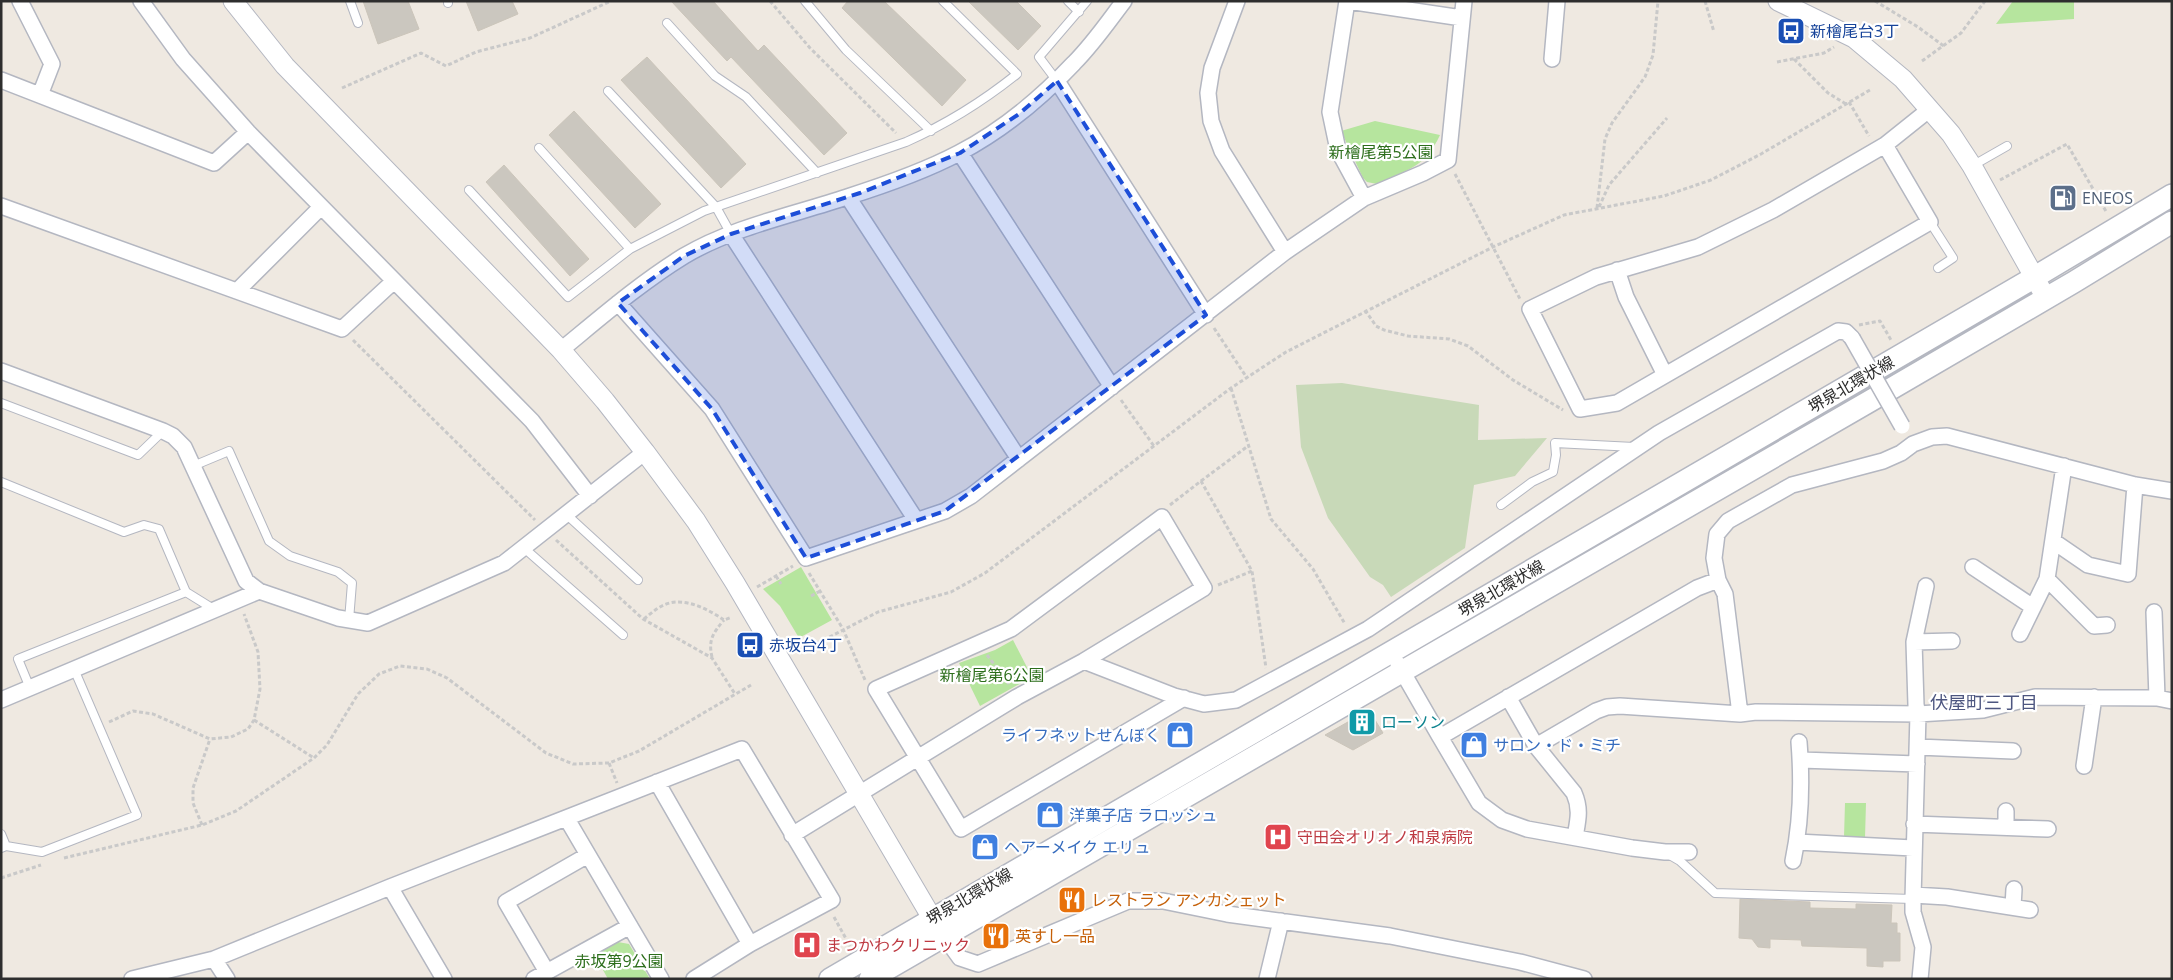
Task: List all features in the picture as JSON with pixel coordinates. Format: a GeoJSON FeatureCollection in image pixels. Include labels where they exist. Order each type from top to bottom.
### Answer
{"type":"FeatureCollection","features":[{"type":"Feature","properties":{"kind":"main road","name":"堺泉北環状線"},"geometry":{"type":"LineString","coordinates":[[830,979],[2035,277],[2172,194]]}},
{"type":"Feature","properties":{"kind":"main road","name":"堺泉北環状線"},"geometry":{"type":"LineString","coordinates":[[870,979],[2046,298],[2172,222]]}},
{"type":"Feature","properties":{"kind":"street"},"geometry":{"type":"LineString","coordinates":[[20,1],[52,64],[40,94]]}},
{"type":"Feature","properties":{"kind":"street"},"geometry":{"type":"LineString","coordinates":[[141,1],[183,59],[248,132],[532,421],[590,496]]}},
{"type":"Feature","properties":{"kind":"street"},"geometry":{"type":"LineString","coordinates":[[233,1],[285,66],[561,350],[605,401],[645,452],[696,521],[932,918],[960,958],[978,964],[1128,901],[1163,901],[1227,914],[1390,936],[1520,962],[1584,979]]}},
{"type":"Feature","properties":{"kind":"street"},"geometry":{"type":"LineString","coordinates":[[561,350],[618,303],[684,256],[731,234],[848,197],[925,169],[960,152],[1019,114],[1057,81],[1076,61],[1124,1]]}},
{"type":"Feature","properties":{"kind":"street"},"geometry":{"type":"LineString","coordinates":[[1237,1],[1212,68],[1208,93],[1211,121],[1222,151],[1285,252]]}},
{"type":"Feature","properties":{"kind":"street"},"geometry":{"type":"LineString","coordinates":[[1364,198],[1338,150],[1330,112],[1348,1],[1462,18]]}},
{"type":"Feature","properties":{"kind":"street"},"geometry":{"type":"LineString","coordinates":[[618,303],[712,409],[806,558],[945,511],[971,496],[1285,252],[1364,198],[1448,160],[1464,1]]}},
{"type":"Feature","properties":{"kind":"street"},"geometry":{"type":"LineString","coordinates":[[1552,59],[1557,1]]}},
{"type":"Feature","properties":{"kind":"street"},"geometry":{"type":"LineString","coordinates":[[1778,1],[1854,38],[1903,79],[1951,134],[1972,166],[2046,298]]}},
{"type":"Feature","properties":{"kind":"street"},"geometry":{"type":"LineString","coordinates":[[1,80],[214,163],[248,132]]}},
{"type":"Feature","properties":{"kind":"street"},"geometry":{"type":"LineString","coordinates":[[1057,81],[1206,314]]}},
{"type":"Feature","properties":{"kind":"street"},"geometry":{"type":"LineString","coordinates":[[1885,144],[1930,222],[1617,403],[1580,409],[1530,309],[1596,277],[1698,247],[1773,210],[1885,144],[1930,109]]}},
{"type":"Feature","properties":{"kind":"street"},"geometry":{"type":"LineString","coordinates":[[960,152],[1112,387]]}},
{"type":"Feature","properties":{"kind":"street"},"geometry":{"type":"LineString","coordinates":[[848,197],[1019,458]]}},
{"type":"Feature","properties":{"kind":"street"},"geometry":{"type":"LineString","coordinates":[[1,206],[342,329],[394,281]]}},
{"type":"Feature","properties":{"kind":"street"},"geometry":{"type":"LineString","coordinates":[[238,290],[321,207]]}},
{"type":"Feature","properties":{"kind":"street"},"geometry":{"type":"LineString","coordinates":[[731,234],[916,520]]}},
{"type":"Feature","properties":{"kind":"street"},"geometry":{"type":"LineString","coordinates":[[1617,270],[1626,297],[1666,375]]}},
{"type":"Feature","properties":{"kind":"street"},"geometry":{"type":"LineString","coordinates":[[1084,661],[1204,704],[1236,700],[1353,638],[1638,448],[1838,331],[1846,332],[1852,338],[1913,444]]}},
{"type":"Feature","properties":{"kind":"street"},"geometry":{"type":"LineString","coordinates":[[1,371],[173,436],[184,447],[246,581],[259,591],[349,620],[368,623],[504,563],[645,452]]}},
{"type":"Feature","properties":{"kind":"street"},"geometry":{"type":"LineString","coordinates":[[1740,714],[1725,594],[1718,580],[1714,558],[1717,534],[1728,521],[1792,485],[1883,461],[1901,453],[1913,444],[1932,437],[1947,436],[2135,485],[2172,491]]}},
{"type":"Feature","properties":{"kind":"street"},"geometry":{"type":"LineString","coordinates":[[2020,634],[2047,579],[2064,466]]}},
{"type":"Feature","properties":{"kind":"street"},"geometry":{"type":"LineString","coordinates":[[2053,541],[2088,565],[2128,574],[2135,485]]}},
{"type":"Feature","properties":{"kind":"street"},"geometry":{"type":"LineString","coordinates":[[792,835],[860,795],[917,757],[1017,697],[1084,661],[1204,588],[1162,517],[1011,629],[876,688],[917,757],[961,829],[1184,698]]}},
{"type":"Feature","properties":{"kind":"street"},"geometry":{"type":"LineString","coordinates":[[1973,567],[2033,607]]}},
{"type":"Feature","properties":{"kind":"street"},"geometry":{"type":"LineString","coordinates":[[2047,579],[2094,626],[2107,625]]}},
{"type":"Feature","properties":{"kind":"street"},"geometry":{"type":"LineString","coordinates":[[1440,737],[1697,588],[1718,580]]}},
{"type":"Feature","properties":{"kind":"street"},"geometry":{"type":"LineString","coordinates":[[1920,979],[1923,947],[1913,912],[1913,848],[1918,747],[1914,642],[1926,586]]}},
{"type":"Feature","properties":{"kind":"street"},"geometry":{"type":"LineString","coordinates":[[1,700],[259,591]]}},
{"type":"Feature","properties":{"kind":"street"},"geometry":{"type":"LineString","coordinates":[[1536,746],[1596,711],[1607,707],[1620,706],[1740,714],[1756,712],[1918,714],[1983,710],[2036,697],[2164,700],[2154,612]]}},
{"type":"Feature","properties":{"kind":"street"},"geometry":{"type":"LineString","coordinates":[[1914,642],[1952,641]]}},
{"type":"Feature","properties":{"kind":"street"},"geometry":{"type":"LineString","coordinates":[[1392,652],[1479,803],[1502,820],[1527,829],[1665,852],[1689,852]]}},
{"type":"Feature","properties":{"kind":"street"},"geometry":{"type":"LineString","coordinates":[[1508,698],[1536,746],[1574,793],[1580,811],[1575,837]]}},
{"type":"Feature","properties":{"kind":"street"},"geometry":{"type":"LineString","coordinates":[[2084,766],[2094,698]]}},
{"type":"Feature","properties":{"kind":"street"},"geometry":{"type":"LineString","coordinates":[[1793,861],[1797,842],[1799,742]]}},
{"type":"Feature","properties":{"kind":"street"},"geometry":{"type":"LineString","coordinates":[[1918,747],[2013,751]]}},
{"type":"Feature","properties":{"kind":"street"},"geometry":{"type":"LineString","coordinates":[[132,979],[214,959],[390,887],[742,749],[832,900],[750,944],[694,979]]}},
{"type":"Feature","properties":{"kind":"street"},"geometry":{"type":"LineString","coordinates":[[1800,760],[1917,764]]}},
{"type":"Feature","properties":{"kind":"street"},"geometry":{"type":"LineString","coordinates":[[657,782],[750,944]]}},
{"type":"Feature","properties":{"kind":"street"},"geometry":{"type":"LineString","coordinates":[[2006,811],[2006,827]]}},
{"type":"Feature","properties":{"kind":"street"},"geometry":{"type":"LineString","coordinates":[[567,819],[661,979]]}},
{"type":"Feature","properties":{"kind":"street"},"geometry":{"type":"LineString","coordinates":[[1914,824],[2048,829]]}},
{"type":"Feature","properties":{"kind":"street"},"geometry":{"type":"LineString","coordinates":[[1797,842],[1913,848]]}},
{"type":"Feature","properties":{"kind":"street"},"geometry":{"type":"LineString","coordinates":[[588,855],[506,902],[541,975],[630,926]]}},
{"type":"Feature","properties":{"kind":"street"},"geometry":{"type":"LineString","coordinates":[[390,887],[444,979]]}},
{"type":"Feature","properties":{"kind":"street"},"geometry":{"type":"LineString","coordinates":[[2013,908],[2014,889]]}},
{"type":"Feature","properties":{"kind":"street"},"geometry":{"type":"LineString","coordinates":[[1913,897],[1946,896],[2030,910]]}},
{"type":"Feature","properties":{"kind":"street"},"geometry":{"type":"LineString","coordinates":[[1267,979],[1281,921]]}},
{"type":"Feature","properties":{"kind":"street"},"geometry":{"type":"LineString","coordinates":[[214,959],[227,979]]}},
{"type":"Feature","properties":{"kind":"lane"},"geometry":{"type":"LineString","coordinates":[[350,1],[358,23]]}},
{"type":"Feature","properties":{"kind":"lane"},"geometry":{"type":"LineString","coordinates":[[805,1],[846,50],[931,131]]}},
{"type":"Feature","properties":{"kind":"lane"},"geometry":{"type":"LineString","coordinates":[[469,190],[568,297],[630,249],[716,207],[906,142],[931,131],[984,101],[1018,74],[944,1]]}},
{"type":"Feature","properties":{"kind":"lane"},"geometry":{"type":"LineString","coordinates":[[1068,1],[1079,12]]}},
{"type":"Feature","properties":{"kind":"lane"},"geometry":{"type":"LineString","coordinates":[[1057,81],[1039,56],[1087,1]]}},
{"type":"Feature","properties":{"kind":"lane"},"geometry":{"type":"LineString","coordinates":[[667,23],[715,76],[746,97],[817,173]]}},
{"type":"Feature","properties":{"kind":"lane"},"geometry":{"type":"LineString","coordinates":[[608,91],[716,207],[731,234]]}},
{"type":"Feature","properties":{"kind":"lane"},"geometry":{"type":"LineString","coordinates":[[1972,166],[2007,146]]}},
{"type":"Feature","properties":{"kind":"lane"},"geometry":{"type":"LineString","coordinates":[[539,148],[630,249]]}},
{"type":"Feature","properties":{"kind":"lane"},"geometry":{"type":"LineString","coordinates":[[1930,222],[1953,258],[1938,268]]}},
{"type":"Feature","properties":{"kind":"lane"},"geometry":{"type":"LineString","coordinates":[[1,403],[138,455],[163,431]]}},
{"type":"Feature","properties":{"kind":"lane"},"geometry":{"type":"LineString","coordinates":[[1501,505],[1532,482],[1552,472],[1556,455],[1555,443],[1638,448]]}},
{"type":"Feature","properties":{"kind":"lane"},"geometry":{"type":"LineString","coordinates":[[193,466],[229,451],[269,541],[290,556],[338,572],[352,583],[349,620]]}},
{"type":"Feature","properties":{"kind":"lane"},"geometry":{"type":"LineString","coordinates":[[1,482],[124,532],[144,524],[159,529],[186,592],[214,610]]}},
{"type":"Feature","properties":{"kind":"lane"},"geometry":{"type":"LineString","coordinates":[[567,515],[638,580]]}},
{"type":"Feature","properties":{"kind":"lane"},"geometry":{"type":"LineString","coordinates":[[524,548],[623,635]]}},
{"type":"Feature","properties":{"kind":"lane"},"geometry":{"type":"LineString","coordinates":[[30,688],[18,659],[186,592]]}},
{"type":"Feature","properties":{"kind":"lane"},"geometry":{"type":"LineString","coordinates":[[1,834],[4,847],[42,852],[137,815],[74,669]]}},
{"type":"Feature","properties":{"kind":"lane"},"geometry":{"type":"LineString","coordinates":[[1665,852],[1680,861],[1715,893],[1913,897]]}},
{"type":"Feature","properties":{"kind":"path"},"geometry":{"type":"LineString","coordinates":[[342,88],[421,53],[446,66],[476,52],[530,38],[611,1]]}},
{"type":"Feature","properties":{"kind":"path"},"geometry":{"type":"LineString","coordinates":[[770,1],[810,48],[906,142]]}},
{"type":"Feature","properties":{"kind":"path"},"geometry":{"type":"LineString","coordinates":[[1598,207],[1605,139],[1612,123],[1645,77],[1652,55],[1658,1]]}},
{"type":"Feature","properties":{"kind":"path"},"geometry":{"type":"LineString","coordinates":[[1705,1],[1714,32]]}},
{"type":"Feature","properties":{"kind":"path"},"geometry":{"type":"LineString","coordinates":[[1875,1],[1918,27],[1944,47]]}},
{"type":"Feature","properties":{"kind":"path"},"geometry":{"type":"LineString","coordinates":[[1922,61],[1961,34],[1985,1]]}},
{"type":"Feature","properties":{"kind":"path"},"geometry":{"type":"LineString","coordinates":[[1777,62],[1824,54],[1837,46]]}},
{"type":"Feature","properties":{"kind":"path"},"geometry":{"type":"LineString","coordinates":[[1794,59],[1828,93],[1847,103],[1870,139]]}},
{"type":"Feature","properties":{"kind":"path"},"geometry":{"type":"LineString","coordinates":[[812,646],[878,612],[951,592],[985,573],[1231,388],[1286,352],[1365,310],[1493,247],[1564,215],[1598,207],[1664,196],[1711,180],[1761,154],[1870,90]]}},
{"type":"Feature","properties":{"kind":"path"},"geometry":{"type":"LineString","coordinates":[[1598,207],[1610,185],[1667,118]]}},
{"type":"Feature","properties":{"kind":"path"},"geometry":{"type":"LineString","coordinates":[[1997,182],[2067,144],[2112,221]]}},
{"type":"Feature","properties":{"kind":"path"},"geometry":{"type":"LineString","coordinates":[[1448,160],[1521,302]]}},
{"type":"Feature","properties":{"kind":"path"},"geometry":{"type":"LineString","coordinates":[[1365,310],[1376,326],[1384,330],[1408,336],[1449,339],[1468,346],[1513,380],[1541,398],[1567,412],[1580,409]]}},
{"type":"Feature","properties":{"kind":"path"},"geometry":{"type":"LineString","coordinates":[[1206,314],[1247,378]]}},
{"type":"Feature","properties":{"kind":"path"},"geometry":{"type":"LineString","coordinates":[[1880,321],[1895,347]]}},
{"type":"Feature","properties":{"kind":"path"},"geometry":{"type":"LineString","coordinates":[[342,329],[546,530],[643,619],[712,658]]}},
{"type":"Feature","properties":{"kind":"path"},"geometry":{"type":"LineString","coordinates":[[1112,387],[1154,446]]}},
{"type":"Feature","properties":{"kind":"path"},"geometry":{"type":"LineString","coordinates":[[1231,388],[1271,520],[1313,569],[1353,638]]}},
{"type":"Feature","properties":{"kind":"path"},"geometry":{"type":"LineString","coordinates":[[1162,517],[1167,508],[1248,446]]}},
{"type":"Feature","properties":{"kind":"path"},"geometry":{"type":"LineString","coordinates":[[1201,481],[1252,572],[1267,675],[1270,683]]}},
{"type":"Feature","properties":{"kind":"path"},"geometry":{"type":"LineString","coordinates":[[755,588],[806,558]]}},
{"type":"Feature","properties":{"kind":"path"},"geometry":{"type":"LineString","coordinates":[[806,558],[806,567],[843,629],[866,681]]}},
{"type":"Feature","properties":{"kind":"path"},"geometry":{"type":"LineString","coordinates":[[1204,588],[1213,587],[1252,572]]}},
{"type":"Feature","properties":{"kind":"path"},"geometry":{"type":"LineString","coordinates":[[776,576],[780,584]]}},
{"type":"Feature","properties":{"kind":"path"},"geometry":{"type":"LineString","coordinates":[[810,596],[820,591]]}},
{"type":"Feature","properties":{"kind":"path"},"geometry":{"type":"LineString","coordinates":[[99,726],[133,711],[153,714],[210,739],[231,737],[248,729],[254,720],[260,689],[258,652],[239,600]]}},
{"type":"Feature","properties":{"kind":"path"},"geometry":{"type":"LineString","coordinates":[[643,619],[665,605],[676,603],[691,604],[706,609],[724,620]]}},
{"type":"Feature","properties":{"kind":"path"},"geometry":{"type":"LineString","coordinates":[[732,617],[724,620],[711,637],[710,646],[712,658],[735,694]]}},
{"type":"Feature","properties":{"kind":"path"},"geometry":{"type":"LineString","coordinates":[[988,659],[1003,675]]}},
{"type":"Feature","properties":{"kind":"path"},"geometry":{"type":"LineString","coordinates":[[56,860],[144,837],[202,825],[236,811],[314,758],[327,745],[358,694],[379,674],[400,666],[427,669],[446,678],[546,753],[573,764],[609,763],[639,751],[751,685]]}},
{"type":"Feature","properties":{"kind":"path"},"geometry":{"type":"LineString","coordinates":[[254,720],[314,758]]}},
{"type":"Feature","properties":{"kind":"path"},"geometry":{"type":"LineString","coordinates":[[202,825],[193,803],[193,788],[210,739]]}},
{"type":"Feature","properties":{"kind":"path"},"geometry":{"type":"LineString","coordinates":[[609,763],[617,784]]}},
{"type":"Feature","properties":{"kind":"path"},"geometry":{"type":"LineString","coordinates":[[1,878],[47,862]]}},
{"type":"Feature","properties":{"kind":"path"},"geometry":{"type":"LineString","coordinates":[[826,903],[853,951]]}},
{"type":"Feature","properties":{"kind":"highlighted area"},"geometry":{"type":"Polygon","coordinates":[[[1057,81],[1206,315],[945,511],[806,558],[712,409],[618,303],[684,256],[731,234],[860,193],[960,153],[1019,114],[1057,81]]]}},
{"type":"Feature","properties":{"kind":"green space"},"geometry":{"type":"Polygon","coordinates":[[[2013,1],[2074,1],[2074,19],[1996,24],[2013,1]]]}},
{"type":"Feature","properties":{"kind":"green space","name":"新檜尾第5公園"},"geometry":{"type":"Polygon","coordinates":[[[1375,121],[1440,135],[1428,154],[1415,166],[1377,184],[1367,182],[1363,178],[1341,131],[1375,121]]]}},
{"type":"Feature","properties":{"kind":"green space"},"geometry":{"type":"Polygon","coordinates":[[[1342,383],[1479,405],[1478,440],[1547,438],[1515,476],[1474,485],[1465,548],[1391,597],[1383,585],[1370,577],[1328,518],[1301,447],[1296,385],[1342,383]]]}},
{"type":"Feature","properties":{"kind":"green space"},"geometry":{"type":"Polygon","coordinates":[[[801,567],[832,620],[799,638],[780,606],[763,589],[801,567]]]}},
{"type":"Feature","properties":{"kind":"green space","name":"新檜尾第6公園"},"geometry":{"type":"Polygon","coordinates":[[[1013,640],[1032,677],[980,706],[959,663],[995,650],[1013,640]]]}},
{"type":"Feature","properties":{"kind":"green space"},"geometry":{"type":"Polygon","coordinates":[[[1845,803],[1866,803],[1865,838],[1844,837],[1845,803]]]}},
{"type":"Feature","properties":{"kind":"green space","name":"赤坂第9公園"},"geometry":{"type":"Polygon","coordinates":[[[618,942],[629,944],[650,979],[608,979],[594,954],[618,942]]]}},
{"type":"Feature","properties":{"kind":"building"},"geometry":{"type":"Polygon","coordinates":[[[363,1],[408,1],[419,29],[378,44],[363,1]]]}},
{"type":"Feature","properties":{"kind":"building"},"geometry":{"type":"Polygon","coordinates":[[[466,1],[512,1],[518,14],[478,31],[466,1]]]}},
{"type":"Feature","properties":{"kind":"building"},"geometry":{"type":"Polygon","coordinates":[[[671,1],[713,1],[758,51],[764,45],[847,133],[824,155],[731,57],[727,61],[671,1]]]}},
{"type":"Feature","properties":{"kind":"building"},"geometry":{"type":"Polygon","coordinates":[[[848,1],[884,1],[966,80],[942,106],[842,8],[848,1]]]}},
{"type":"Feature","properties":{"kind":"building"},"geometry":{"type":"Polygon","coordinates":[[[968,1],[1016,1],[1041,26],[1018,50],[968,1]]]}},
{"type":"Feature","properties":{"kind":"building"},"geometry":{"type":"Polygon","coordinates":[[[647,57],[746,164],[721,188],[621,80],[647,57]]]}},
{"type":"Feature","properties":{"kind":"building"},"geometry":{"type":"Polygon","coordinates":[[[574,111],[661,204],[635,228],[549,135],[574,111]]]}},
{"type":"Feature","properties":{"kind":"building"},"geometry":{"type":"Polygon","coordinates":[[[504,165],[589,259],[570,276],[486,182],[504,165]]]}},
{"type":"Feature","properties":{"kind":"building","name":"ローソン"},"geometry":{"type":"Polygon","coordinates":[[[1369,710],[1383,733],[1353,750],[1325,735],[1369,710]]]}},
{"type":"Feature","properties":{"kind":"building"},"geometry":{"type":"Polygon","coordinates":[[[1740,899],[1810,902],[1810,908],[1856,909],[1856,904],[1892,905],[1891,923],[1897,923],[1897,933],[1900,933],[1900,961],[1883,961],[1883,967],[1867,966],[1867,948],[1802,946],[1801,940],[1770,939],[1770,948],[1758,947],[1752,939],[1739,938],[1740,899]]]}},
{"type":"Feature","properties":{"kind":"place","name":"新檜尾台3丁"},"geometry":{"type":"Point","coordinates":[1791,31]}},
{"type":"Feature","properties":{"kind":"place","name":"ENEOS"},"geometry":{"type":"Point","coordinates":[2063,198]}},
{"type":"Feature","properties":{"kind":"place","name":"赤坂台4丁"},"geometry":{"type":"Point","coordinates":[750,645]}},
{"type":"Feature","properties":{"kind":"place","name":"ローソン"},"geometry":{"type":"Point","coordinates":[1362,722]}},
{"type":"Feature","properties":{"kind":"place","name":"ライフネットせんぼく"},"geometry":{"type":"Point","coordinates":[1180,735]}},
{"type":"Feature","properties":{"kind":"place","name":"サロン・ド・ミチ"},"geometry":{"type":"Point","coordinates":[1474,745]}},
{"type":"Feature","properties":{"kind":"place","name":"洋菓子店 ラロッシュ"},"geometry":{"type":"Point","coordinates":[1050,815]}},
{"type":"Feature","properties":{"kind":"place","name":"守田会オリオノ和泉病院"},"geometry":{"type":"Point","coordinates":[1278,837]}},
{"type":"Feature","properties":{"kind":"place","name":"ヘアーメイク エリュ"},"geometry":{"type":"Point","coordinates":[985,847]}},
{"type":"Feature","properties":{"kind":"place","name":"レストラン アンカシェット"},"geometry":{"type":"Point","coordinates":[1072,900]}},
{"type":"Feature","properties":{"kind":"place","name":"英すし一品"},"geometry":{"type":"Point","coordinates":[996,936]}},
{"type":"Feature","properties":{"kind":"place","name":"まつかわクリニック"},"geometry":{"type":"Point","coordinates":[807,945]}},
{"type":"Feature","properties":{"kind":"district","name":"伏屋町三丁目"},"geometry":{"type":"Point","coordinates":[1984,703]}}]}
